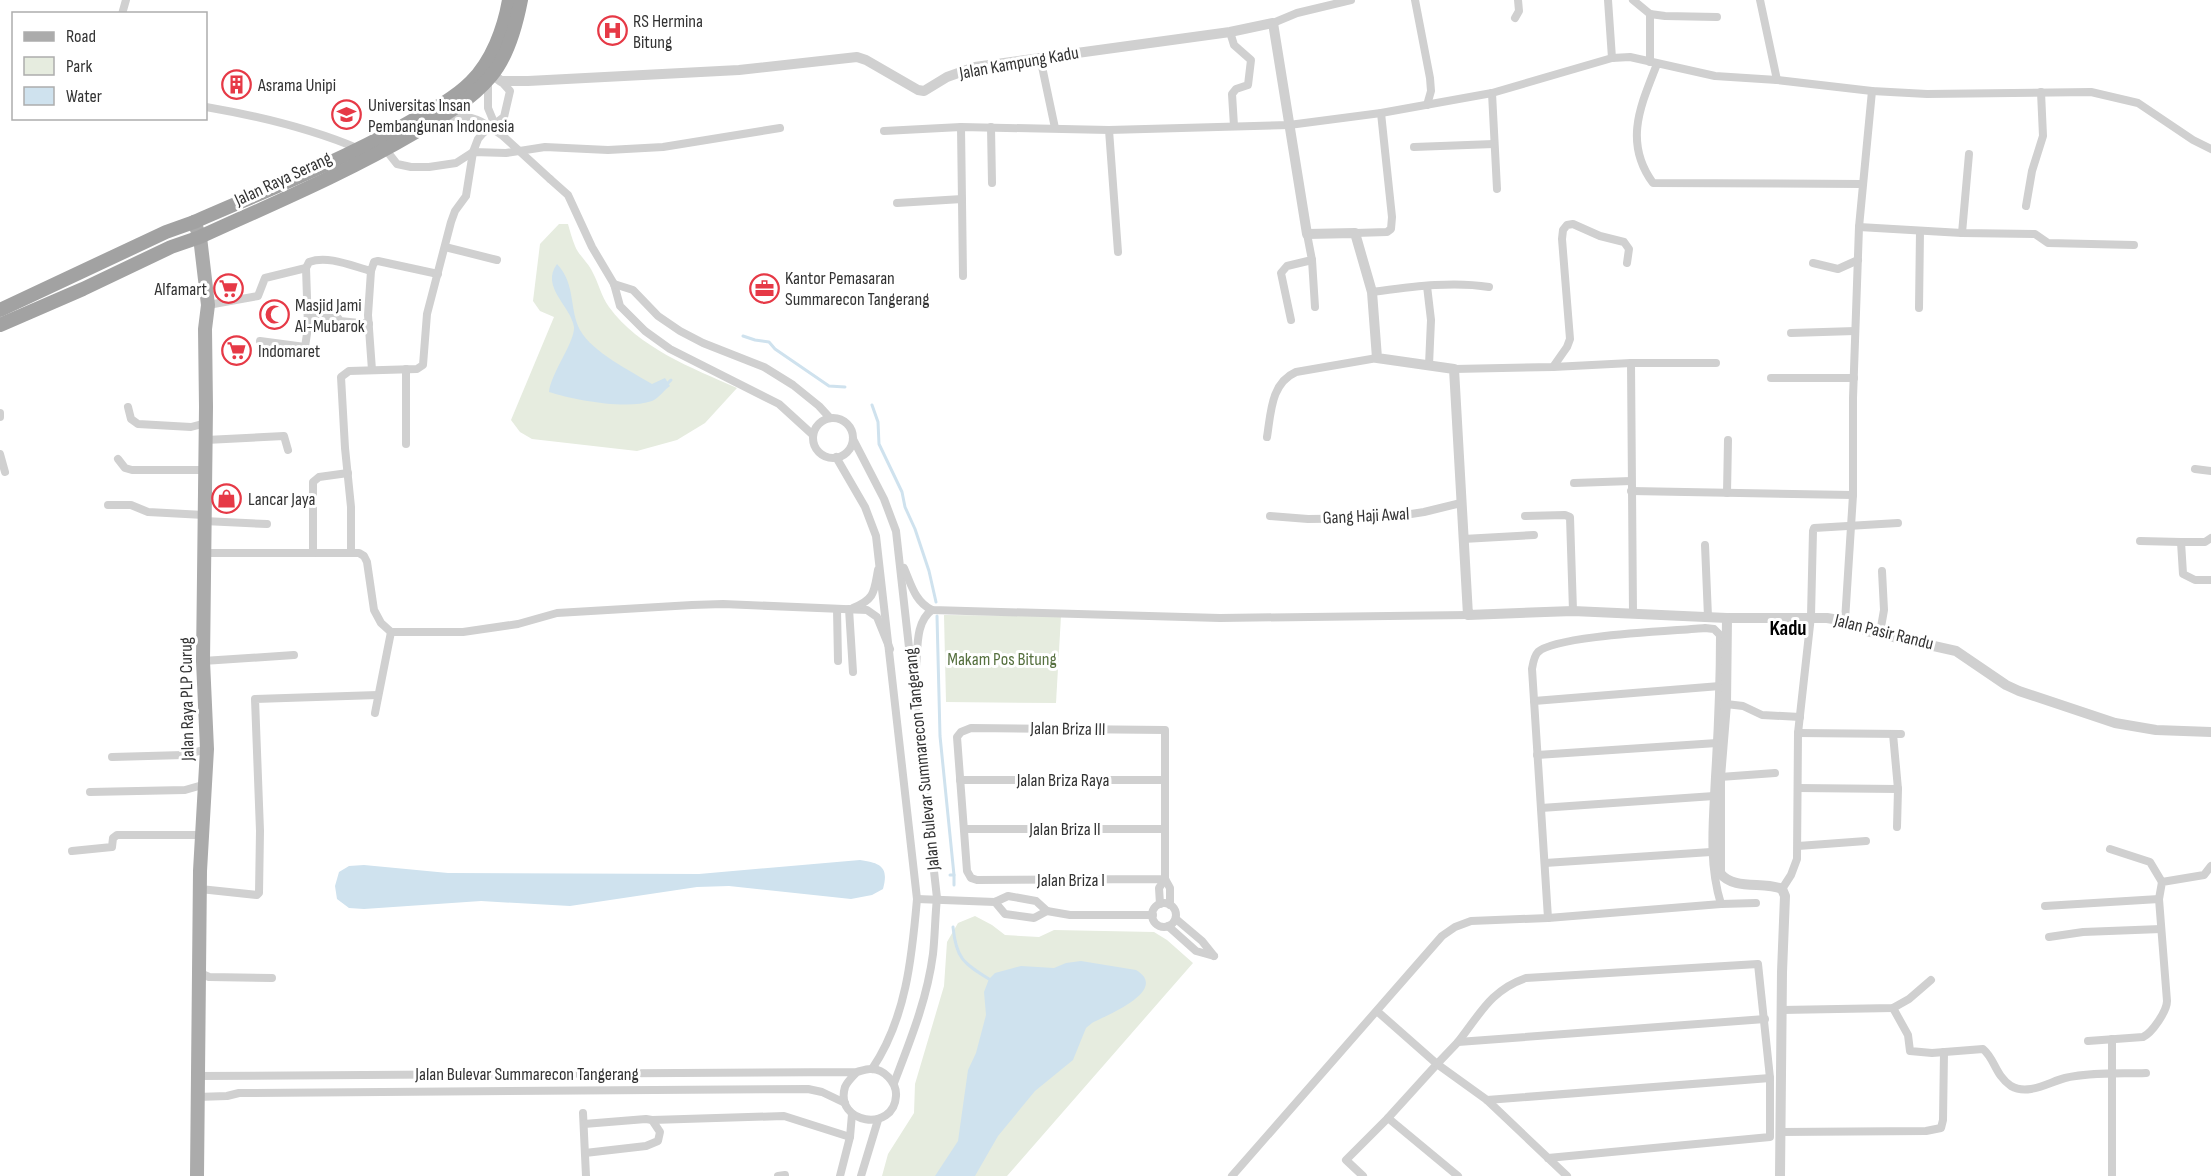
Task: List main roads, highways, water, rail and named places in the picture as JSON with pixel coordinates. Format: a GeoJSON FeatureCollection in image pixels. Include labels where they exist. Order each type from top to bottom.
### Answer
{"type":"FeatureCollection","features":[{"type":"Feature","properties":{"kind":"highway","name":"Jalan Raya Serang"},"geometry":{"type":"LineString","coordinates":[[491,76],[496,43],[509,0]]}},
{"type":"Feature","properties":{"kind":"highway","name":"Jalan Raya Serang"},"geometry":{"type":"LineString","coordinates":[[0,325],[84,289],[171,247],[200,237],[386,150],[438,119],[475,94],[491,76],[510,44],[521,0]]}},
{"type":"Feature","properties":{"kind":"highway","name":"Jalan Raya Serang"},"geometry":{"type":"LineString","coordinates":[[0,310],[166,232],[359,150],[438,106],[470,82],[491,76]]}},
{"type":"Feature","properties":{"kind":"main road","name":"Jalan Raya PLP Curug"},"geometry":{"type":"LineString","coordinates":[[194,222],[200,237],[208,305],[203,553],[203,661],[207,749],[198,972],[197,1176]]}},
{"type":"Feature","properties":{"kind":"water"},"geometry":{"type":"Polygon","coordinates":[[[557,264],[570,288],[574,314],[580,330],[594,346],[613,361],[652,384],[665,378],[670,386],[657,398],[641,404],[629,405],[586,401],[549,392],[571,341],[574,327],[572,319],[554,289],[553,272],[557,264]]]}},
{"type":"Feature","properties":{"kind":"water"},"geometry":{"type":"Polygon","coordinates":[[[860,860],[882,867],[885,882],[883,889],[872,895],[851,899],[729,886],[697,887],[570,906],[481,901],[364,909],[349,908],[337,899],[335,886],[339,872],[349,866],[364,865],[448,873],[699,874],[860,860]]]}},
{"type":"Feature","properties":{"kind":"water"},"geometry":{"type":"Polygon","coordinates":[[[1081,961],[1136,970],[1144,978],[1146,986],[1132,1001],[1086,1028],[1073,1060],[1035,1091],[998,1136],[975,1176],[935,1176],[958,1141],[968,1070],[976,1053],[986,1015],[984,992],[989,979],[995,973],[1021,966],[1054,968],[1066,963],[1081,961]]]}},
{"type":"Feature","properties":{"kind":"waterway"},"geometry":{"type":"LineString","coordinates":[[743,336],[769,342],[775,349],[829,386],[845,387]]}},
{"type":"Feature","properties":{"kind":"waterway"},"geometry":{"type":"LineString","coordinates":[[668,383],[671,380]]}},
{"type":"Feature","properties":{"kind":"waterway"},"geometry":{"type":"LineString","coordinates":[[872,405],[878,422],[879,444],[902,492],[905,507],[929,571],[936,602]]}},
{"type":"Feature","properties":{"kind":"waterway"},"geometry":{"type":"LineString","coordinates":[[937,616],[940,736],[954,875]]}},
{"type":"Feature","properties":{"kind":"waterway"},"geometry":{"type":"LineString","coordinates":[[950,875],[954,875],[954,885]]}},
{"type":"Feature","properties":{"kind":"waterway"},"geometry":{"type":"LineString","coordinates":[[953,927],[956,946],[962,959],[989,979]]}},
{"type":"Feature","properties":{"kind":"place","name":"RS Hermina Bitung"},"geometry":{"type":"Point","coordinates":[612,31]}},
{"type":"Feature","properties":{"kind":"place","name":"Asrama Unipi"},"geometry":{"type":"Point","coordinates":[237,85]}},
{"type":"Feature","properties":{"kind":"place","name":"Universitas Insan Pembangunan Indonesia"},"geometry":{"type":"Point","coordinates":[347,115]}},
{"type":"Feature","properties":{"kind":"place","name":"Kantor Pemasaran Summarecon Tangerang"},"geometry":{"type":"Point","coordinates":[764,288]}},
{"type":"Feature","properties":{"kind":"place","name":"Alfamart"},"geometry":{"type":"Point","coordinates":[228,289]}},
{"type":"Feature","properties":{"kind":"place","name":"Masjid Jami Al-Mubarok"},"geometry":{"type":"Point","coordinates":[274,315]}},
{"type":"Feature","properties":{"kind":"place","name":"Indomaret"},"geometry":{"type":"Point","coordinates":[237,351]}},
{"type":"Feature","properties":{"kind":"place","name":"Lancar Jaya"},"geometry":{"type":"Point","coordinates":[227,499]}},
{"type":"Feature","properties":{"kind":"district","name":"Kadu"},"geometry":{"type":"Point","coordinates":[1788,628]}},
{"type":"Feature","properties":{"kind":"park label","name":"Makam Pos Bitung"},"geometry":{"type":"Point","coordinates":[1002,659]}}]}
